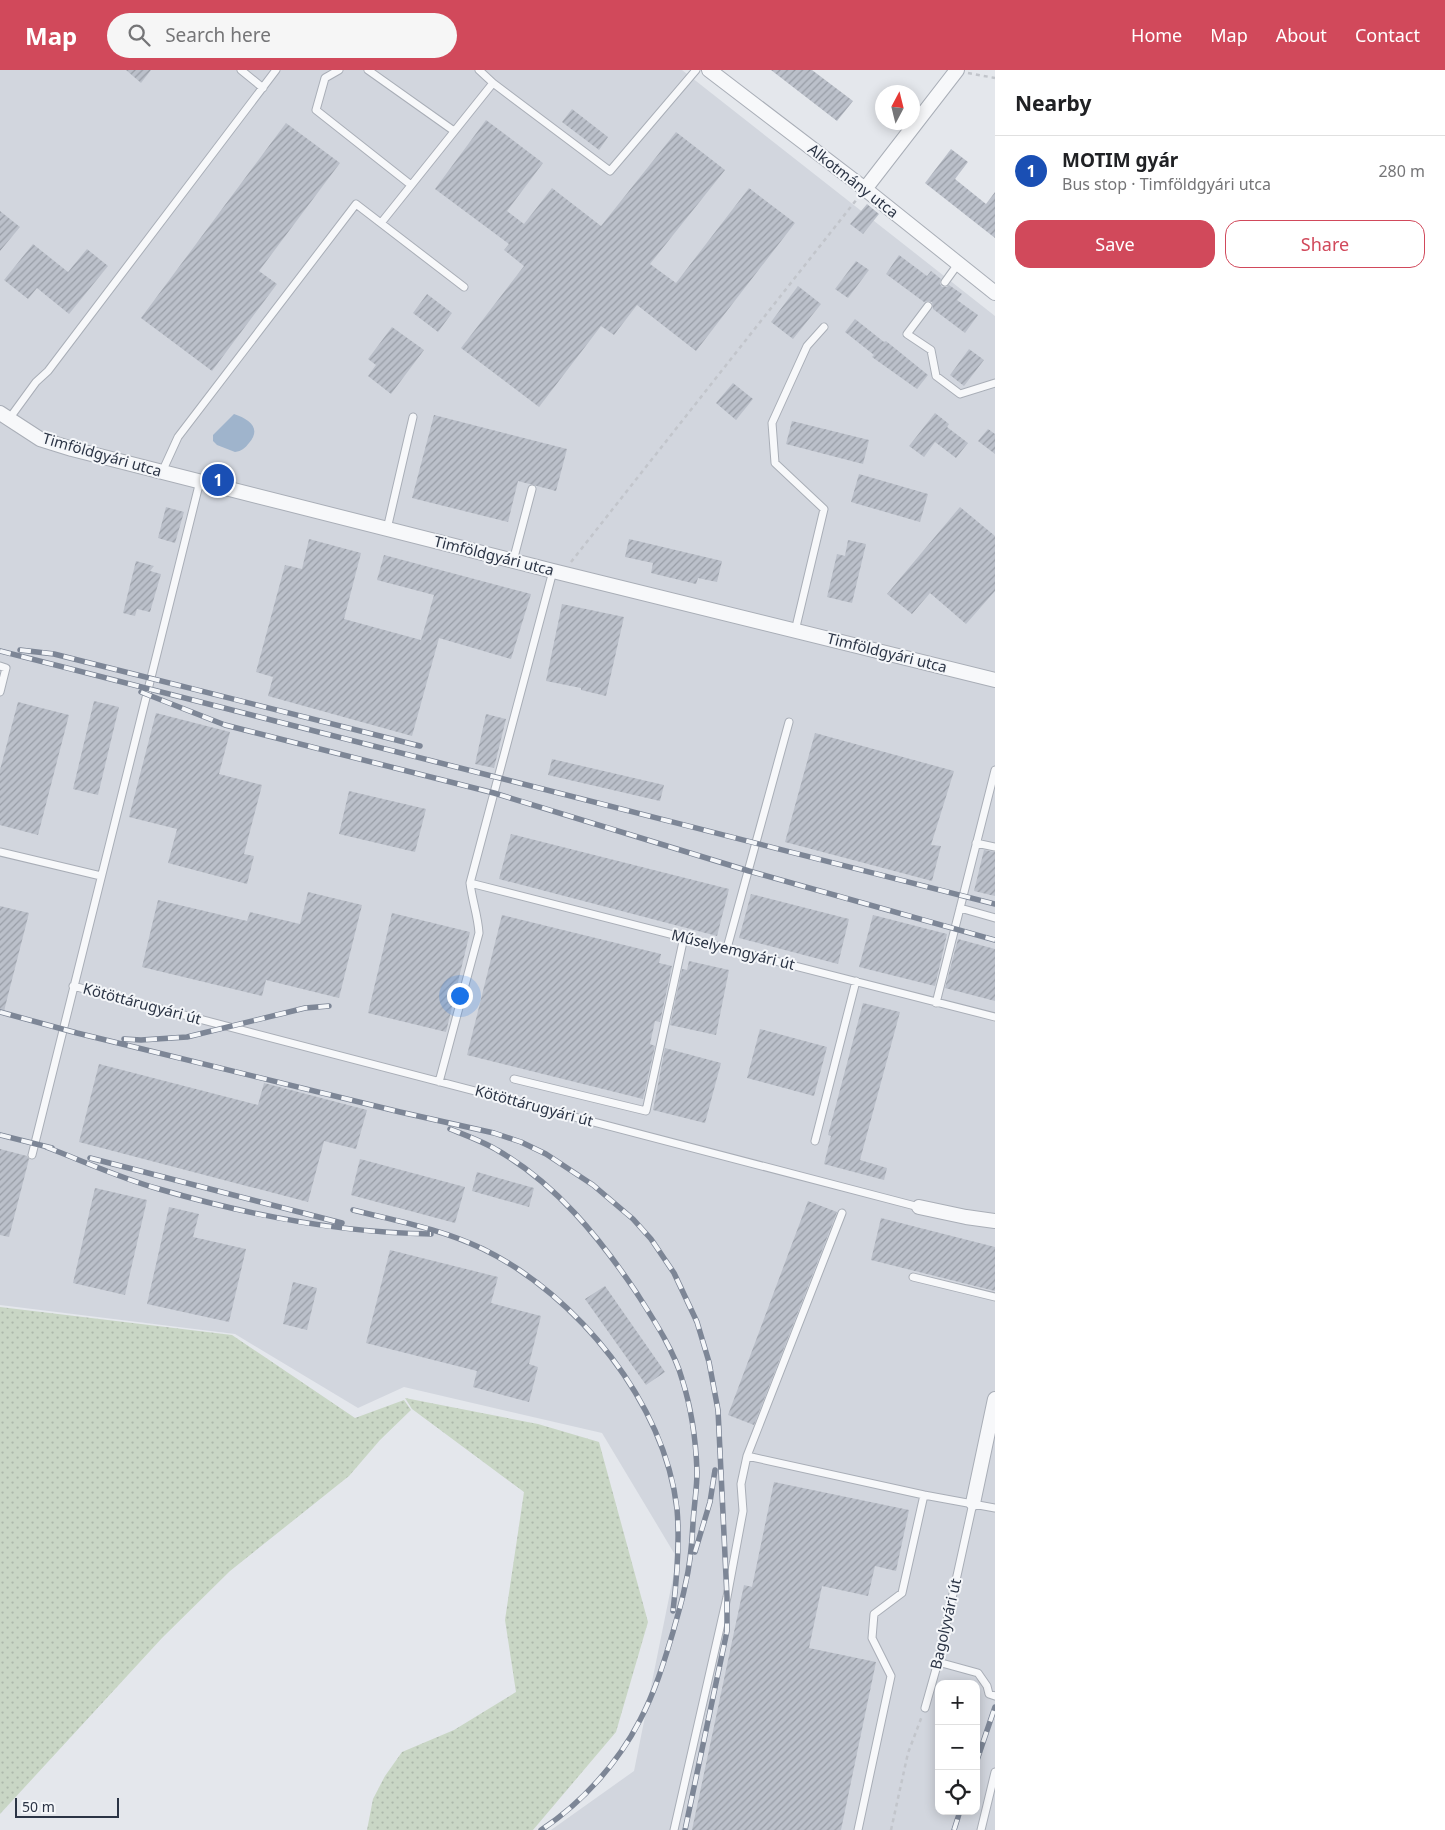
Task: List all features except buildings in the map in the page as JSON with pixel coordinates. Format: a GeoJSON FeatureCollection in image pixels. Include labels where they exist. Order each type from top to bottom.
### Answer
{"type":"FeatureCollection","features":[{"type":"Feature","properties":{"kind":"street","name":"Alkotmány utca"},"geometry":{"type":"LineString","coordinates":[[709,70],[995,293]]}},
{"type":"Feature","properties":{"kind":"street"},"geometry":{"type":"LineString","coordinates":[[865,190],[957,70]]}},
{"type":"Feature","properties":{"kind":"street","name":"Timföldgyári utca"},"geometry":{"type":"LineString","coordinates":[[4,416],[40,439],[72,449],[513,561],[995,680]]}},
{"type":"Feature","properties":{"kind":"street","name":"Kötöttárugyári út"},"geometry":{"type":"LineString","coordinates":[[918,1207],[995,1221]]}},
{"type":"Feature","properties":{"kind":"street"},"geometry":{"type":"LineString","coordinates":[[973,1503],[995,1399]]}},
{"type":"Feature","properties":{"kind":"lane"},"geometry":{"type":"LineString","coordinates":[[241,70],[263,88]]}},
{"type":"Feature","properties":{"kind":"lane"},"geometry":{"type":"LineString","coordinates":[[4,416],[48,371],[276,70]]}},
{"type":"Feature","properties":{"kind":"lane"},"geometry":{"type":"LineString","coordinates":[[339,70],[325,78],[316,110],[411,185]]}},
{"type":"Feature","properties":{"kind":"lane"},"geometry":{"type":"LineString","coordinates":[[368,70],[454,131]]}},
{"type":"Feature","properties":{"kind":"lane"},"geometry":{"type":"LineString","coordinates":[[479,70],[493,83],[610,171],[696,70]]}},
{"type":"Feature","properties":{"kind":"lane"},"geometry":{"type":"LineString","coordinates":[[381,223],[493,83]]}},
{"type":"Feature","properties":{"kind":"lane"},"geometry":{"type":"LineString","coordinates":[[162,472],[178,437],[356,204],[464,287]]}},
{"type":"Feature","properties":{"kind":"lane"},"geometry":{"type":"LineString","coordinates":[[945,282],[958,264]]}},
{"type":"Feature","properties":{"kind":"lane"},"geometry":{"type":"LineString","coordinates":[[928,306],[907,334],[931,350],[936,376],[960,394],[995,383]]}},
{"type":"Feature","properties":{"kind":"lane"},"geometry":{"type":"LineString","coordinates":[[795,630],[824,509],[775,463],[772,422],[807,346],[824,327]]}},
{"type":"Feature","properties":{"kind":"lane"},"geometry":{"type":"LineString","coordinates":[[387,529],[413,417]]}},
{"type":"Feature","properties":{"kind":"lane"},"geometry":{"type":"LineString","coordinates":[[32,1155],[200,481]]}},
{"type":"Feature","properties":{"kind":"lane"},"geometry":{"type":"LineString","coordinates":[[513,561],[532,489]]}},
{"type":"Feature","properties":{"kind":"lane"},"geometry":{"type":"LineString","coordinates":[[439,1082],[479,933],[470,883],[558,572]]}},
{"type":"Feature","properties":{"kind":"lane"},"geometry":{"type":"LineString","coordinates":[[0,666],[6,668],[0,692]]}},
{"type":"Feature","properties":{"kind":"lane"},"geometry":{"type":"LineString","coordinates":[[727,948],[789,722]]}},
{"type":"Feature","properties":{"kind":"lane"},"geometry":{"type":"LineString","coordinates":[[936,1003],[995,770]]}},
{"type":"Feature","properties":{"kind":"lane"},"geometry":{"type":"LineString","coordinates":[[976,843],[995,847]]}},
{"type":"Feature","properties":{"kind":"lane"},"geometry":{"type":"LineString","coordinates":[[0,852],[101,876]]}},
{"type":"Feature","properties":{"kind":"lane","name":"Műselyemgyári út"},"geometry":{"type":"LineString","coordinates":[[470,883],[995,1017]]}},
{"type":"Feature","properties":{"kind":"lane"},"geometry":{"type":"LineString","coordinates":[[960,908],[995,918]]}},
{"type":"Feature","properties":{"kind":"lane"},"geometry":{"type":"LineString","coordinates":[[514,1079],[646,1112],[684,937]]}},
{"type":"Feature","properties":{"kind":"lane"},"geometry":{"type":"LineString","coordinates":[[815,1142],[856,980]]}},
{"type":"Feature","properties":{"kind":"lane","name":"Kötöttárugyári út"},"geometry":{"type":"LineString","coordinates":[[73,986],[918,1207]]}},
{"type":"Feature","properties":{"kind":"lane"},"geometry":{"type":"LineString","coordinates":[[674,1830],[727,1597],[743,1511],[741,1484],[747,1456],[842,1213]]}},
{"type":"Feature","properties":{"kind":"lane"},"geometry":{"type":"LineString","coordinates":[[913,1277],[995,1297]]}},
{"type":"Feature","properties":{"kind":"lane"},"geometry":{"type":"LineString","coordinates":[[747,1456],[924,1495],[995,1508]]}},
{"type":"Feature","properties":{"kind":"lane"},"geometry":{"type":"LineString","coordinates":[[858,1830],[891,1676],[872,1638],[874,1614],[902,1593],[924,1495]]}},
{"type":"Feature","properties":{"kind":"lane","name":"Bagolyvári út"},"geometry":{"type":"LineString","coordinates":[[925,1708],[938,1662],[973,1503]]}},
{"type":"Feature","properties":{"kind":"lane"},"geometry":{"type":"LineString","coordinates":[[938,1662],[978,1673],[987,1686],[989,1694],[995,1696]]}},
{"type":"Feature","properties":{"kind":"lane"},"geometry":{"type":"LineString","coordinates":[[981,1830],[995,1772]]}},
{"type":"Feature","properties":{"kind":"path"},"geometry":{"type":"LineString","coordinates":[[957,70],[995,78]]}},
{"type":"Feature","properties":{"kind":"path"},"geometry":{"type":"LineString","coordinates":[[558,572],[865,190]]}},
{"type":"Feature","properties":{"kind":"path"},"geometry":{"type":"LineString","coordinates":[[891,1830],[908,1753],[925,1708]]}},
{"type":"Feature","properties":{"kind":"shaded area"},"geometry":{"type":"Polygon","coordinates":[[[0,70],[682,70],[995,316],[995,1830],[551,1830],[634,1771],[677,1558],[602,1433],[404,1387],[358,1408],[235,1334],[0,1305],[0,70]]]}},
{"type":"Feature","properties":{"kind":"green space"},"geometry":{"type":"Polygon","coordinates":[[[0,1307],[232,1335],[355,1418],[404,1400],[411,1410],[380,1440],[349,1476],[230,1571],[162,1638],[0,1814],[0,1307]]]}},
{"type":"Feature","properties":{"kind":"green space"},"geometry":{"type":"Polygon","coordinates":[[[405,1398],[538,1424],[599,1442],[648,1622],[616,1732],[533,1830],[367,1830],[373,1799],[385,1776],[402,1752],[454,1730],[516,1692],[505,1620],[524,1492],[412,1409],[405,1398]]]}},
{"type":"Feature","properties":{"kind":"water"},"geometry":{"type":"Polygon","coordinates":[[[234,414],[249,421],[254,429],[253,438],[241,450],[235,452],[217,445],[213,441],[213,435],[234,414]]]}},
{"type":"Feature","properties":{"kind":"railway"},"geometry":{"type":"LineString","coordinates":[[20,650],[54,654],[420,746]]}},
{"type":"Feature","properties":{"kind":"railway"},"geometry":{"type":"LineString","coordinates":[[0,651],[995,904]]}},
{"type":"Feature","properties":{"kind":"railway"},"geometry":{"type":"LineString","coordinates":[[141,692],[225,725],[494,793],[749,871],[995,940]]}},
{"type":"Feature","properties":{"kind":"railway"},"geometry":{"type":"LineString","coordinates":[[124,1039],[141,1040],[187,1037],[305,1008],[329,1006]]}},
{"type":"Feature","properties":{"kind":"railway"},"geometry":{"type":"LineString","coordinates":[[0,1012],[77,1033],[494,1133],[521,1142],[546,1154],[593,1185],[633,1219],[651,1239],[674,1273],[697,1322],[709,1362],[718,1410],[727,1631],[685,1830]]}},
{"type":"Feature","properties":{"kind":"railway"},"geometry":{"type":"LineString","coordinates":[[450,1129],[491,1147],[518,1163],[538,1178],[557,1195],[607,1251],[649,1312],[674,1357],[685,1390],[694,1436],[697,1478],[687,1578],[655,1688],[631,1736],[610,1767],[585,1795],[541,1830]]}},
{"type":"Feature","properties":{"kind":"railway"},"geometry":{"type":"LineString","coordinates":[[0,1135],[52,1148]]}},
{"type":"Feature","properties":{"kind":"railway"},"geometry":{"type":"LineString","coordinates":[[46,1147],[144,1185],[226,1207],[328,1226],[396,1233],[431,1234]]}},
{"type":"Feature","properties":{"kind":"railway"},"geometry":{"type":"LineString","coordinates":[[90,1158],[342,1223]]}},
{"type":"Feature","properties":{"kind":"railway"},"geometry":{"type":"LineString","coordinates":[[353,1210],[452,1236],[483,1249],[518,1269],[551,1294],[583,1324],[611,1356],[635,1392],[655,1430],[669,1469],[678,1522],[678,1560],[673,1611]]}},
{"type":"Feature","properties":{"kind":"railway"},"geometry":{"type":"LineString","coordinates":[[695,1552],[710,1502],[715,1470]]}},
{"type":"Feature","properties":{"kind":"railway"},"geometry":{"type":"LineString","coordinates":[[980,1751],[995,1707]]}},
{"type":"Feature","properties":{"kind":"railway"},"geometry":{"type":"LineString","coordinates":[[954,1830],[959,1815]]}},
{"type":"Feature","properties":{"kind":"place","name":"MOTIM gyár"},"geometry":{"type":"Point","coordinates":[218,480]}}]}
